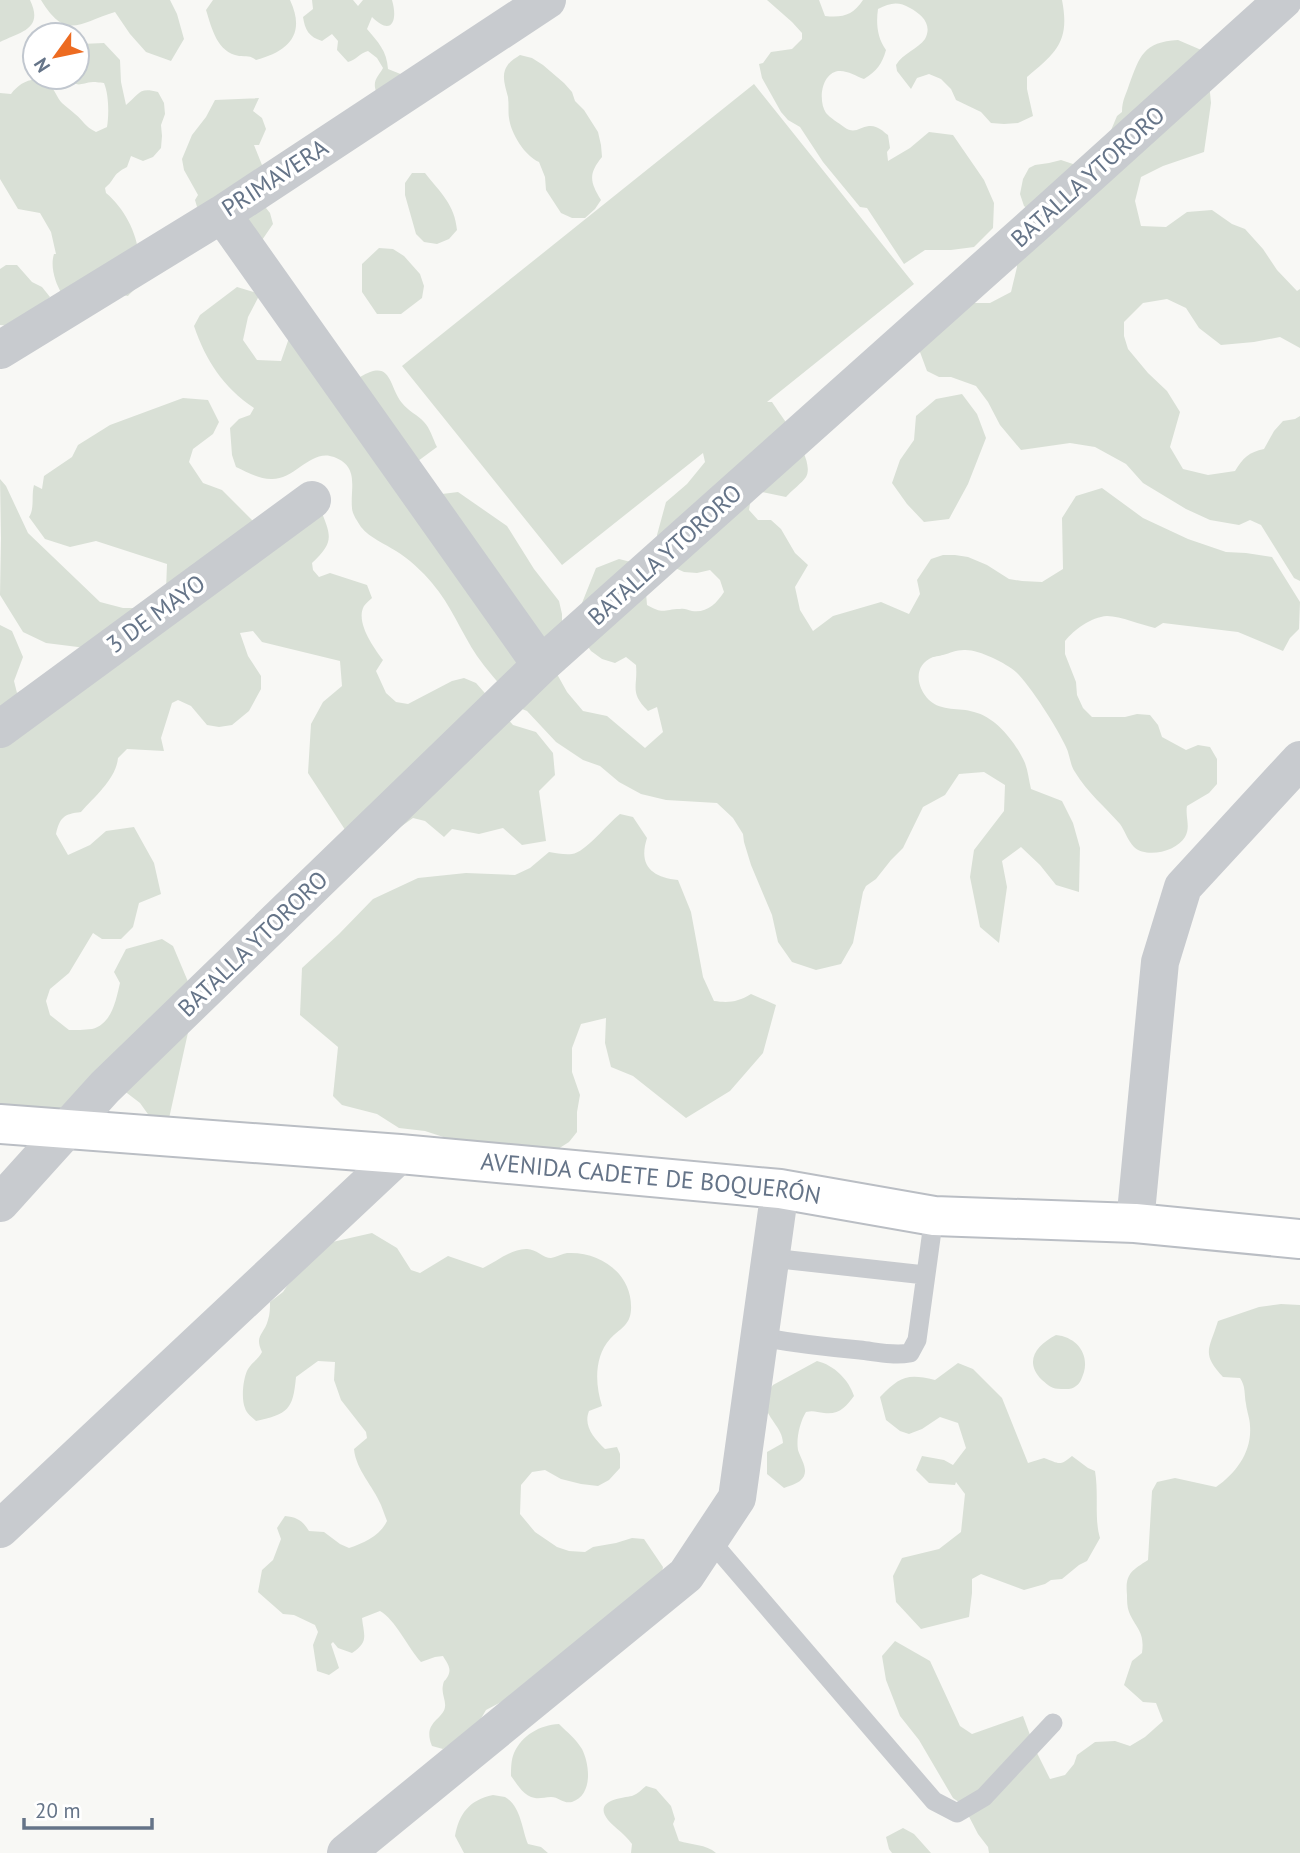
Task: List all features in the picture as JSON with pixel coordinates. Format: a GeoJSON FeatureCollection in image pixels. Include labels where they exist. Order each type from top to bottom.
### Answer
{"type":"FeatureCollection","features":[{"type":"Feature","properties":{"kind":"main road","name":"AVENIDA CADETE DE BOQUERÓN"},"geometry":{"type":"LineString","coordinates":[[0,1124],[400,1154],[780,1189],[934,1216],[1135,1223],[1300,1240]]}},
{"type":"Feature","properties":{"kind":"street","name":"PRIMAVERA"},"geometry":{"type":"LineString","coordinates":[[0,350],[222,214],[547,0]]}},
{"type":"Feature","properties":{"kind":"street","name":"BATALLA YTORORO"},"geometry":{"type":"LineString","coordinates":[[0,1203],[105,1087],[541,665],[1283,0]]}},
{"type":"Feature","properties":{"kind":"street"},"geometry":{"type":"LineString","coordinates":[[222,214],[541,665]]}},
{"type":"Feature","properties":{"kind":"street","name":"3 DE MAYO"},"geometry":{"type":"LineString","coordinates":[[0,729],[312,500]]}},
{"type":"Feature","properties":{"kind":"street"},"geometry":{"type":"LineString","coordinates":[[1135,1223],[1160,962],[1183,887],[1300,760]]}},
{"type":"Feature","properties":{"kind":"street"},"geometry":{"type":"LineString","coordinates":[[0,1530],[400,1154]]}},
{"type":"Feature","properties":{"kind":"street"},"geometry":{"type":"LineString","coordinates":[[360,1849],[686,1576],[710,1540],[737,1497],[780,1189]]}},
{"type":"Feature","properties":{"kind":"lane"},"geometry":{"type":"LineString","coordinates":[[760,1338],[819,1347],[911,1353],[917,1340],[934,1216]]}},
{"type":"Feature","properties":{"kind":"lane"},"geometry":{"type":"LineString","coordinates":[[771,1258],[925,1275]]}},
{"type":"Feature","properties":{"kind":"lane"},"geometry":{"type":"LineString","coordinates":[[710,1540],[934,1801],[957,1812],[984,1797],[1053,1723]]}},
{"type":"Feature","properties":{"kind":"shaded area"},"geometry":{"type":"Polygon","coordinates":[[[0,0],[30,0],[34,10],[33,21],[21,21],[21,32],[0,42],[0,0]]]}},
{"type":"Feature","properties":{"kind":"shaded area"},"geometry":{"type":"Polygon","coordinates":[[[41,0],[170,0],[184,39],[171,61],[146,52],[115,12],[90,21],[58,21],[41,0]]]}},
{"type":"Feature","properties":{"kind":"shaded area"},"geometry":{"type":"Polygon","coordinates":[[[213,0],[290,0],[296,22],[295,32],[285,46],[268,56],[256,60],[232,54],[220,45],[211,25],[206,10],[213,0]]]}},
{"type":"Feature","properties":{"kind":"shaded area"},"geometry":{"type":"Polygon","coordinates":[[[312,0],[353,0],[358,6],[363,0],[392,0],[392,24],[384,26],[372,17],[367,29],[384,52],[388,69],[403,75],[376,91],[375,81],[383,68],[377,58],[368,51],[348,62],[337,50],[338,41],[332,34],[322,41],[308,32],[303,17],[313,9],[312,0]]]}},
{"type":"Feature","properties":{"kind":"shaded area"},"geometry":{"type":"Polygon","coordinates":[[[767,0],[819,0],[825,16],[831,17],[851,12],[863,0],[1062,0],[1062,36],[1053,52],[1027,77],[1033,116],[1018,123],[991,123],[981,112],[956,100],[951,89],[941,79],[929,74],[917,78],[911,89],[897,71],[896,65],[925,39],[928,29],[922,16],[902,4],[890,4],[878,9],[878,30],[886,50],[876,70],[864,79],[838,71],[832,73],[825,82],[822,102],[826,113],[848,129],[872,126],[888,135],[888,161],[929,132],[953,135],[984,180],[994,203],[993,228],[974,247],[925,250],[904,264],[867,208],[860,207],[823,162],[800,127],[781,112],[762,78],[759,64],[763,63],[771,52],[792,49],[802,39],[802,33],[767,0]]]}},
{"type":"Feature","properties":{"kind":"shaded area"},"geometry":{"type":"Polygon","coordinates":[[[1178,40],[1206,52],[1211,103],[1204,152],[1163,166],[1141,177],[1135,201],[1141,226],[1166,227],[1187,212],[1212,210],[1232,224],[1245,229],[1277,270],[1297,291],[1300,289],[1300,348],[1280,337],[1221,345],[1199,328],[1186,308],[1167,299],[1143,303],[1124,322],[1124,336],[1128,349],[1167,391],[1180,412],[1170,447],[1183,469],[1208,475],[1235,471],[1247,456],[1264,449],[1283,421],[1300,416],[1300,581],[1294,578],[1261,525],[1250,520],[1239,525],[1210,520],[1186,509],[1143,483],[1126,464],[1095,447],[1070,443],[1021,450],[1000,425],[976,386],[951,377],[939,377],[927,371],[917,344],[971,303],[990,303],[1011,292],[1017,267],[1016,243],[1029,210],[1024,206],[1020,194],[1029,168],[1061,160],[1076,165],[1109,135],[1117,116],[1122,112],[1123,101],[1144,52],[1157,44],[1178,40]]]}},
{"type":"Feature","properties":{"kind":"shaded area"},"geometry":{"type":"Polygon","coordinates":[[[104,43],[120,60],[126,105],[140,92],[147,90],[158,92],[164,103],[161,148],[153,157],[143,161],[131,156],[127,167],[118,172],[105,188],[106,193],[128,220],[137,242],[138,279],[128,296],[62,294],[54,274],[53,259],[56,254],[51,232],[40,213],[18,209],[0,179],[0,93],[11,94],[21,85],[21,91],[54,91],[62,103],[89,128],[96,132],[107,127],[108,105],[104,83],[91,82],[91,44],[104,43]]]}},
{"type":"Feature","properties":{"kind":"shaded area"},"geometry":{"type":"Polygon","coordinates":[[[520,55],[543,65],[564,83],[598,132],[602,157],[594,168],[592,178],[601,200],[585,218],[572,218],[561,213],[546,190],[545,177],[539,162],[524,150],[513,131],[504,73],[509,63],[520,55]]]}},
{"type":"Feature","properties":{"kind":"shaded area"},"geometry":{"type":"Polygon","coordinates":[[[754,84],[914,284],[767,402],[772,402],[796,439],[808,469],[806,477],[786,497],[762,492],[751,498],[749,510],[758,520],[771,520],[781,529],[795,553],[808,565],[795,587],[800,610],[813,631],[833,616],[881,602],[909,614],[920,594],[917,580],[931,559],[943,555],[968,557],[1009,579],[1042,582],[1063,569],[1062,518],[1076,496],[1102,488],[1143,518],[1188,539],[1226,552],[1272,557],[1300,602],[1299,629],[1283,651],[1238,632],[1163,623],[1155,628],[1107,616],[1083,625],[1065,641],[1065,654],[1076,682],[1077,695],[1083,708],[1092,717],[1150,715],[1158,725],[1162,737],[1186,750],[1198,745],[1210,747],[1217,759],[1217,784],[1209,793],[1187,806],[1188,829],[1185,837],[1175,846],[1161,852],[1140,851],[1132,845],[1120,824],[1080,779],[1050,719],[1029,687],[1011,668],[970,650],[933,657],[922,665],[919,683],[929,700],[939,706],[982,715],[1004,732],[1025,763],[1031,789],[1062,801],[1073,823],[1080,848],[1079,892],[1056,885],[1021,847],[1002,861],[1007,887],[999,943],[980,927],[970,877],[974,850],[1004,811],[1005,785],[984,772],[959,774],[945,795],[923,807],[903,848],[876,879],[866,886],[853,943],[841,964],[816,970],[792,962],[778,942],[772,915],[751,865],[743,834],[733,818],[717,803],[666,800],[641,794],[619,782],[600,766],[583,760],[556,742],[487,670],[439,591],[415,565],[361,527],[352,510],[352,479],[348,466],[326,455],[310,460],[288,475],[271,479],[258,477],[236,467],[232,455],[230,428],[239,419],[250,415],[254,408],[233,391],[217,372],[204,351],[194,326],[200,315],[237,287],[260,294],[248,317],[243,340],[257,360],[281,361],[289,338],[360,377],[370,372],[384,372],[402,403],[426,424],[437,447],[418,461],[434,495],[458,492],[507,526],[534,569],[559,601],[562,627],[552,665],[567,692],[583,711],[607,716],[645,748],[663,732],[657,707],[648,711],[638,699],[636,665],[626,657],[615,663],[602,659],[591,651],[584,641],[582,603],[596,568],[619,559],[631,562],[646,593],[647,605],[657,610],[702,611],[711,607],[721,596],[724,592],[720,580],[710,570],[684,572],[673,567],[658,548],[657,535],[666,502],[687,484],[705,462],[703,453],[562,565],[402,366],[754,84]]]}},
{"type":"Feature","properties":{"kind":"shaded area"},"geometry":{"type":"Polygon","coordinates":[[[259,98],[253,111],[262,118],[266,129],[259,145],[254,145],[262,165],[270,199],[266,208],[273,224],[258,246],[200,217],[195,200],[198,195],[184,170],[182,159],[192,135],[215,100],[259,98]]]}},
{"type":"Feature","properties":{"kind":"shaded area"},"geometry":{"type":"Polygon","coordinates":[[[412,173],[425,173],[450,206],[457,230],[449,239],[437,244],[424,242],[416,234],[405,195],[405,183],[412,173]]]}},
{"type":"Feature","properties":{"kind":"shaded area"},"geometry":{"type":"Polygon","coordinates":[[[379,248],[393,249],[404,256],[420,274],[424,286],[422,298],[401,314],[377,314],[362,292],[362,264],[379,248]]]}},
{"type":"Feature","properties":{"kind":"shaded area"},"geometry":{"type":"Polygon","coordinates":[[[6,265],[17,265],[50,297],[13,326],[0,325],[0,269],[6,265]]]}},
{"type":"Feature","properties":{"kind":"shaded area"},"geometry":{"type":"Polygon","coordinates":[[[962,394],[977,414],[986,438],[968,484],[949,519],[924,522],[892,483],[900,460],[914,440],[916,416],[936,399],[962,394]]]}},
{"type":"Feature","properties":{"kind":"shaded area"},"geometry":{"type":"Polygon","coordinates":[[[183,398],[208,400],[219,422],[213,434],[193,449],[189,462],[203,483],[222,490],[253,521],[320,508],[329,538],[312,563],[313,570],[319,577],[330,573],[367,585],[372,598],[364,606],[362,620],[367,635],[383,660],[376,671],[386,693],[396,702],[408,704],[452,681],[464,678],[476,683],[513,725],[536,732],[553,753],[555,775],[539,791],[546,841],[522,845],[503,828],[479,834],[452,829],[444,837],[425,821],[413,818],[378,843],[353,842],[308,773],[311,724],[323,702],[342,686],[340,661],[262,642],[253,631],[240,633],[248,656],[261,676],[261,689],[249,711],[232,725],[219,727],[207,725],[191,706],[178,700],[172,703],[161,738],[164,751],[127,749],[118,758],[104,787],[81,812],[64,817],[56,834],[68,855],[90,845],[106,831],[134,827],[154,863],[161,894],[139,903],[133,927],[121,939],[102,939],[93,933],[69,973],[50,989],[46,1001],[50,1015],[69,1030],[99,1026],[109,1017],[115,1004],[120,983],[114,972],[126,949],[162,939],[173,946],[189,984],[189,1028],[168,1123],[155,1124],[140,1103],[110,1080],[90,1110],[15,1114],[0,1105],[0,625],[12,631],[23,657],[14,681],[17,693],[94,649],[46,643],[23,632],[0,595],[0,479],[6,486],[28,533],[100,602],[123,608],[148,608],[166,590],[167,564],[96,541],[70,547],[45,539],[29,517],[33,489],[34,485],[42,489],[44,476],[72,457],[78,445],[110,425],[183,398]]]}},
{"type":"Feature","properties":{"kind":"shaded area"},"geometry":{"type":"Polygon","coordinates":[[[620,814],[633,817],[647,838],[644,856],[649,868],[661,876],[678,880],[691,912],[703,977],[714,1001],[733,1001],[751,994],[776,1005],[763,1053],[730,1091],[686,1118],[633,1076],[611,1067],[605,1043],[606,1018],[581,1024],[572,1048],[572,1072],[580,1095],[577,1132],[569,1142],[547,1156],[474,1147],[425,1131],[399,1128],[377,1114],[342,1105],[333,1096],[338,1047],[300,1015],[302,968],[373,899],[418,878],[466,873],[515,875],[530,868],[549,852],[577,852],[620,814]]]}},
{"type":"Feature","properties":{"kind":"shaded area"},"geometry":{"type":"Polygon","coordinates":[[[372,1233],[397,1248],[411,1270],[420,1273],[448,1256],[483,1268],[509,1253],[520,1250],[533,1250],[551,1258],[567,1253],[579,1253],[612,1267],[626,1286],[630,1297],[629,1320],[610,1339],[601,1354],[597,1380],[602,1406],[589,1411],[587,1422],[591,1432],[605,1449],[617,1447],[620,1468],[609,1480],[598,1486],[561,1479],[545,1470],[532,1472],[521,1485],[520,1514],[535,1532],[557,1547],[569,1551],[585,1552],[593,1547],[632,1538],[644,1539],[663,1567],[660,1585],[505,1700],[486,1710],[476,1727],[443,1749],[432,1746],[430,1732],[445,1707],[443,1688],[449,1670],[443,1656],[421,1662],[391,1620],[380,1611],[362,1618],[363,1642],[352,1653],[338,1648],[333,1642],[331,1644],[339,1668],[329,1675],[317,1671],[313,1645],[318,1632],[315,1625],[294,1615],[283,1614],[258,1592],[262,1570],[273,1560],[281,1539],[277,1528],[285,1516],[299,1520],[309,1531],[324,1532],[349,1548],[376,1535],[387,1521],[378,1498],[355,1457],[354,1449],[367,1438],[366,1432],[341,1400],[334,1380],[335,1362],[318,1361],[296,1377],[290,1404],[275,1416],[256,1421],[247,1412],[243,1399],[246,1373],[262,1352],[259,1338],[268,1320],[270,1302],[283,1292],[328,1243],[372,1233]]]}},
{"type":"Feature","properties":{"kind":"shaded area"},"geometry":{"type":"Polygon","coordinates":[[[1300,1305],[1300,1853],[989,1853],[963,1805],[953,1798],[919,1740],[900,1716],[886,1680],[882,1656],[895,1641],[930,1661],[960,1726],[972,1734],[1023,1716],[1050,1779],[1065,1775],[1077,1755],[1095,1742],[1115,1741],[1130,1746],[1145,1737],[1163,1721],[1156,1703],[1143,1702],[1124,1685],[1132,1661],[1142,1653],[1141,1635],[1128,1610],[1127,1582],[1130,1574],[1148,1560],[1152,1491],[1157,1482],[1175,1478],[1216,1487],[1241,1461],[1250,1436],[1243,1384],[1240,1378],[1223,1377],[1216,1369],[1209,1356],[1210,1345],[1218,1321],[1259,1307],[1300,1305]]]}},
{"type":"Feature","properties":{"kind":"shaded area"},"geometry":{"type":"Polygon","coordinates":[[[1056,1335],[1070,1339],[1083,1352],[1085,1358],[1081,1380],[1071,1389],[1051,1387],[1036,1373],[1034,1366],[1033,1360],[1038,1349],[1056,1335]]]}},
{"type":"Feature","properties":{"kind":"shaded area"},"geometry":{"type":"Polygon","coordinates":[[[817,1361],[840,1374],[854,1396],[838,1411],[806,1412],[800,1425],[798,1440],[805,1474],[800,1481],[784,1488],[767,1474],[767,1452],[783,1443],[782,1436],[766,1409],[767,1394],[773,1385],[817,1361]]]}},
{"type":"Feature","properties":{"kind":"shaded area"},"geometry":{"type":"Polygon","coordinates":[[[958,1363],[973,1369],[1002,1398],[1028,1463],[1044,1458],[1061,1463],[1072,1456],[1095,1471],[1100,1538],[1087,1561],[1062,1579],[1024,1590],[981,1574],[972,1579],[969,1617],[921,1629],[896,1602],[893,1576],[902,1558],[939,1549],[961,1532],[965,1494],[956,1482],[955,1485],[929,1483],[916,1470],[922,1456],[944,1460],[953,1465],[966,1448],[958,1423],[940,1417],[909,1434],[900,1431],[886,1420],[880,1397],[904,1378],[935,1380],[958,1363]]]}},
{"type":"Feature","properties":{"kind":"shaded area"},"geometry":{"type":"Polygon","coordinates":[[[559,1724],[580,1745],[587,1763],[587,1786],[584,1793],[572,1802],[554,1797],[531,1797],[521,1790],[511,1776],[513,1756],[522,1741],[545,1726],[559,1724]]]}},
{"type":"Feature","properties":{"kind":"shaded area"},"geometry":{"type":"Polygon","coordinates":[[[646,1786],[656,1789],[671,1806],[679,1841],[703,1846],[716,1853],[631,1853],[632,1844],[608,1820],[604,1809],[615,1799],[634,1795],[646,1786]]]}},
{"type":"Feature","properties":{"kind":"shaded area"},"geometry":{"type":"Polygon","coordinates":[[[493,1795],[505,1797],[514,1806],[528,1844],[541,1847],[548,1853],[464,1853],[455,1836],[462,1815],[477,1800],[493,1795]]]}},
{"type":"Feature","properties":{"kind":"shaded area"},"geometry":{"type":"Polygon","coordinates":[[[903,1828],[914,1834],[931,1853],[892,1853],[886,1837],[903,1828]]]}}]}
